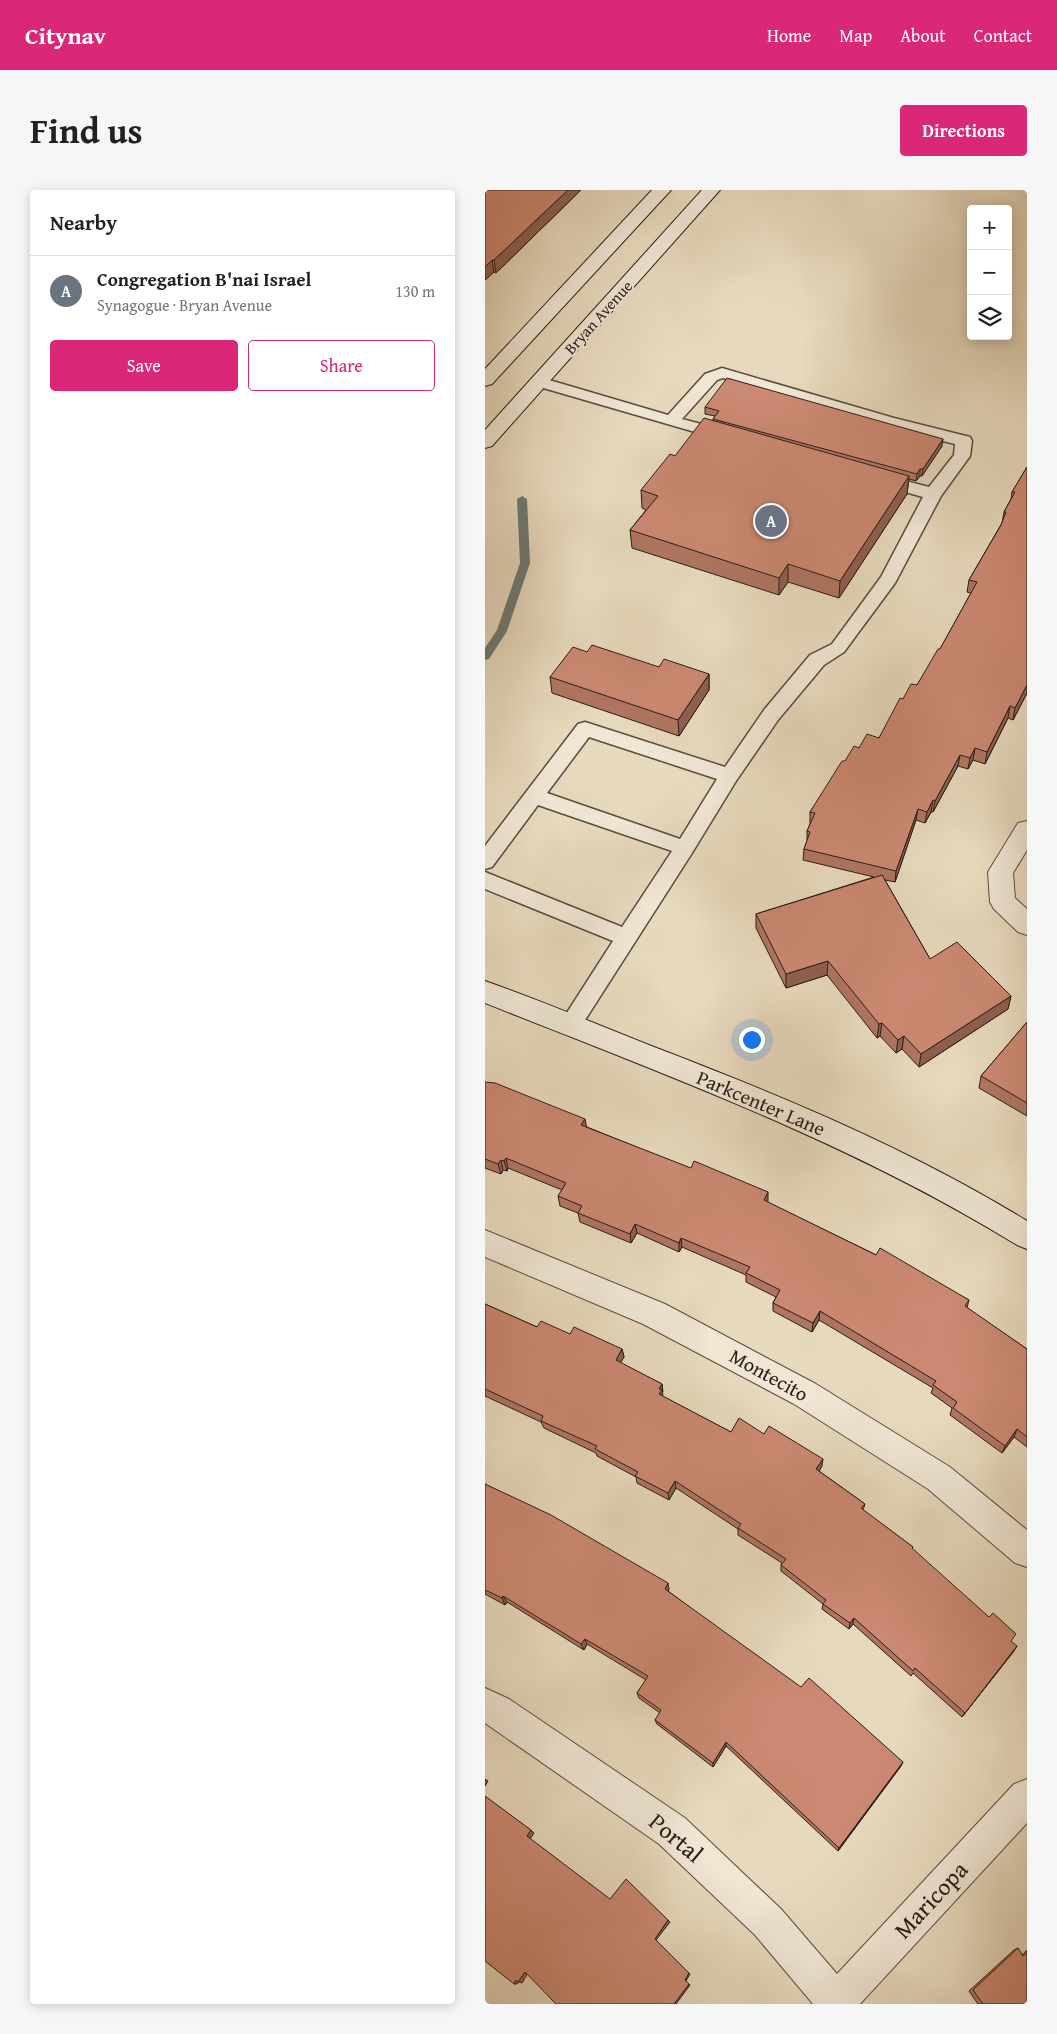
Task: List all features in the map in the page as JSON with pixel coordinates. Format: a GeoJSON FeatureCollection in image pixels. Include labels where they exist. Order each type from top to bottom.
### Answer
{"type":"FeatureCollection","features":[{"type":"Feature","properties":{"kind":"street","name":"Bryan Avenue"},"geometry":{"type":"LineString","coordinates":[[485,380],[662,190]]}},
{"type":"Feature","properties":{"kind":"street","name":"Bryan Avenue"},"geometry":{"type":"LineString","coordinates":[[485,442],[711,190]]}},
{"type":"Feature","properties":{"kind":"street"},"geometry":{"type":"LineString","coordinates":[[1027,830],[999,872],[1003,902],[1027,925]]}},
{"type":"Feature","properties":{"kind":"street","name":"Parkcenter Lane"},"geometry":{"type":"LineString","coordinates":[[485,992],[712,1081],[835,1134],[959,1196],[1027,1236]]}},
{"type":"Feature","properties":{"kind":"street","name":"Montecito"},"geometry":{"type":"LineString","coordinates":[[485,1243],[654,1314],[805,1394],[939,1478],[1027,1551]]}},
{"type":"Feature","properties":{"kind":"street","name":"Portal"},"geometry":{"type":"LineString","coordinates":[[485,1705],[505,1716],[672,1831],[769,1922],[836,2003]]}},
{"type":"Feature","properties":{"kind":"street","name":"Maricopa"},"geometry":{"type":"LineString","coordinates":[[836,2003],[1027,1797]]}},
{"type":"Feature","properties":{"kind":"lane"},"geometry":{"type":"LineString","coordinates":[[570,1025],[685,848],[729,776],[771,715],[817,660],[838,648],[889,579],[933,494],[962,456],[964,441],[889,422],[722,374],[711,377],[671,421]]}},
{"type":"Feature","properties":{"kind":"lane"},"geometry":{"type":"LineString","coordinates":[[539,382],[746,442]]}},
{"type":"Feature","properties":{"kind":"lane"},"geometry":{"type":"LineString","coordinates":[[867,476],[933,494]]}},
{"type":"Feature","properties":{"kind":"lane"},"geometry":{"type":"LineString","coordinates":[[485,861],[585,729],[729,776]]}},
{"type":"Feature","properties":{"kind":"lane"},"geometry":{"type":"LineString","coordinates":[[534,796],[685,848]]}},
{"type":"Feature","properties":{"kind":"lane"},"geometry":{"type":"LineString","coordinates":[[485,880],[627,938]]}},
{"type":"Feature","properties":{"kind":"building"},"geometry":{"type":"Polygon","coordinates":[[[485,190],[568,190],[485,267],[485,190]]]}},
{"type":"Feature","properties":{"kind":"building"},"geometry":{"type":"Polygon","coordinates":[[[727,378],[943,439],[923,469],[920,469],[917,474],[713,419],[719,411],[705,407],[727,378]]]}},
{"type":"Feature","properties":{"kind":"building"},"geometry":{"type":"Polygon","coordinates":[[[704,418],[909,476],[840,581],[788,564],[779,578],[630,530],[658,496],[641,490],[670,454],[675,456],[704,418]]]}},
{"type":"Feature","properties":{"kind":"building"},"geometry":{"type":"Polygon","coordinates":[[[1027,467],[1027,685],[1015,708],[1010,706],[987,752],[975,748],[970,758],[960,755],[927,812],[918,809],[896,871],[804,849],[810,832],[807,831],[815,813],[810,812],[842,761],[845,761],[854,746],[859,748],[867,734],[879,738],[900,698],[903,699],[911,684],[917,685],[938,649],[940,649],[977,582],[969,580],[1001,525],[1006,512],[1004,512],[1015,492],[1012,492],[1027,467]]]}},
{"type":"Feature","properties":{"kind":"building"},"geometry":{"type":"Polygon","coordinates":[[[592,645],[659,667],[664,659],[709,674],[678,720],[550,677],[573,647],[587,652],[592,645]]]}},
{"type":"Feature","properties":{"kind":"building"},"geometry":{"type":"Polygon","coordinates":[[[882,875],[930,959],[957,942],[1011,996],[921,1054],[904,1036],[898,1040],[882,1023],[879,1024],[828,961],[786,974],[756,914],[882,875]]]}},
{"type":"Feature","properties":{"kind":"building"},"geometry":{"type":"Polygon","coordinates":[[[1027,1022],[1027,1103],[981,1076],[1027,1022]]]}},
{"type":"Feature","properties":{"kind":"building"},"geometry":{"type":"Polygon","coordinates":[[[485,1082],[495,1083],[585,1119],[581,1125],[691,1168],[694,1161],[768,1192],[764,1200],[876,1255],[880,1248],[969,1300],[965,1306],[1027,1349],[1027,1437],[1017,1429],[1005,1446],[953,1408],[957,1402],[933,1385],[936,1381],[820,1311],[813,1323],[773,1303],[780,1290],[746,1273],[750,1267],[681,1238],[679,1243],[635,1224],[630,1234],[578,1213],[582,1206],[558,1196],[566,1183],[506,1158],[498,1164],[485,1159],[485,1082]]]}},
{"type":"Feature","properties":{"kind":"building"},"geometry":{"type":"Polygon","coordinates":[[[485,1304],[537,1327],[541,1321],[570,1334],[574,1327],[622,1349],[616,1360],[662,1384],[659,1389],[662,1390],[659,1394],[731,1432],[739,1418],[764,1434],[769,1426],[823,1459],[816,1469],[865,1504],[861,1508],[913,1547],[989,1617],[993,1613],[1016,1634],[1011,1641],[1017,1646],[965,1713],[915,1668],[913,1671],[854,1618],[850,1623],[823,1604],[826,1600],[781,1565],[786,1559],[738,1528],[741,1524],[675,1481],[668,1493],[635,1476],[638,1472],[595,1449],[597,1446],[541,1421],[543,1416],[485,1389],[485,1304]]]}},
{"type":"Feature","properties":{"kind":"building"},"geometry":{"type":"Polygon","coordinates":[[[485,1484],[551,1515],[668,1583],[665,1589],[801,1687],[809,1678],[903,1762],[839,1848],[726,1742],[713,1763],[655,1720],[661,1710],[637,1693],[648,1676],[585,1639],[581,1644],[503,1596],[502,1598],[485,1590],[485,1484]]]}},
{"type":"Feature","properties":{"kind":"building"},"geometry":{"type":"Polygon","coordinates":[[[485,1796],[531,1830],[527,1836],[610,1899],[626,1879],[668,1920],[655,1939],[689,1973],[685,1980],[689,1984],[674,2004],[556,2004],[525,1972],[518,1982],[516,1980],[514,1984],[485,1961],[485,1796]]]}},
{"type":"Feature","properties":{"kind":"building"},"geometry":{"type":"Polygon","coordinates":[[[1018,1948],[1023,1956],[1027,1953],[1027,2004],[983,2004],[973,1990],[1018,1948]]]}},
{"type":"Feature","properties":{"kind":"waterway"},"geometry":{"type":"LineString","coordinates":[[485,656],[502,631],[525,563],[522,499]]}},
{"type":"Feature","properties":{"kind":"place","name":"Congregation B'nai Israel"},"geometry":{"type":"Point","coordinates":[771,521]}}]}
